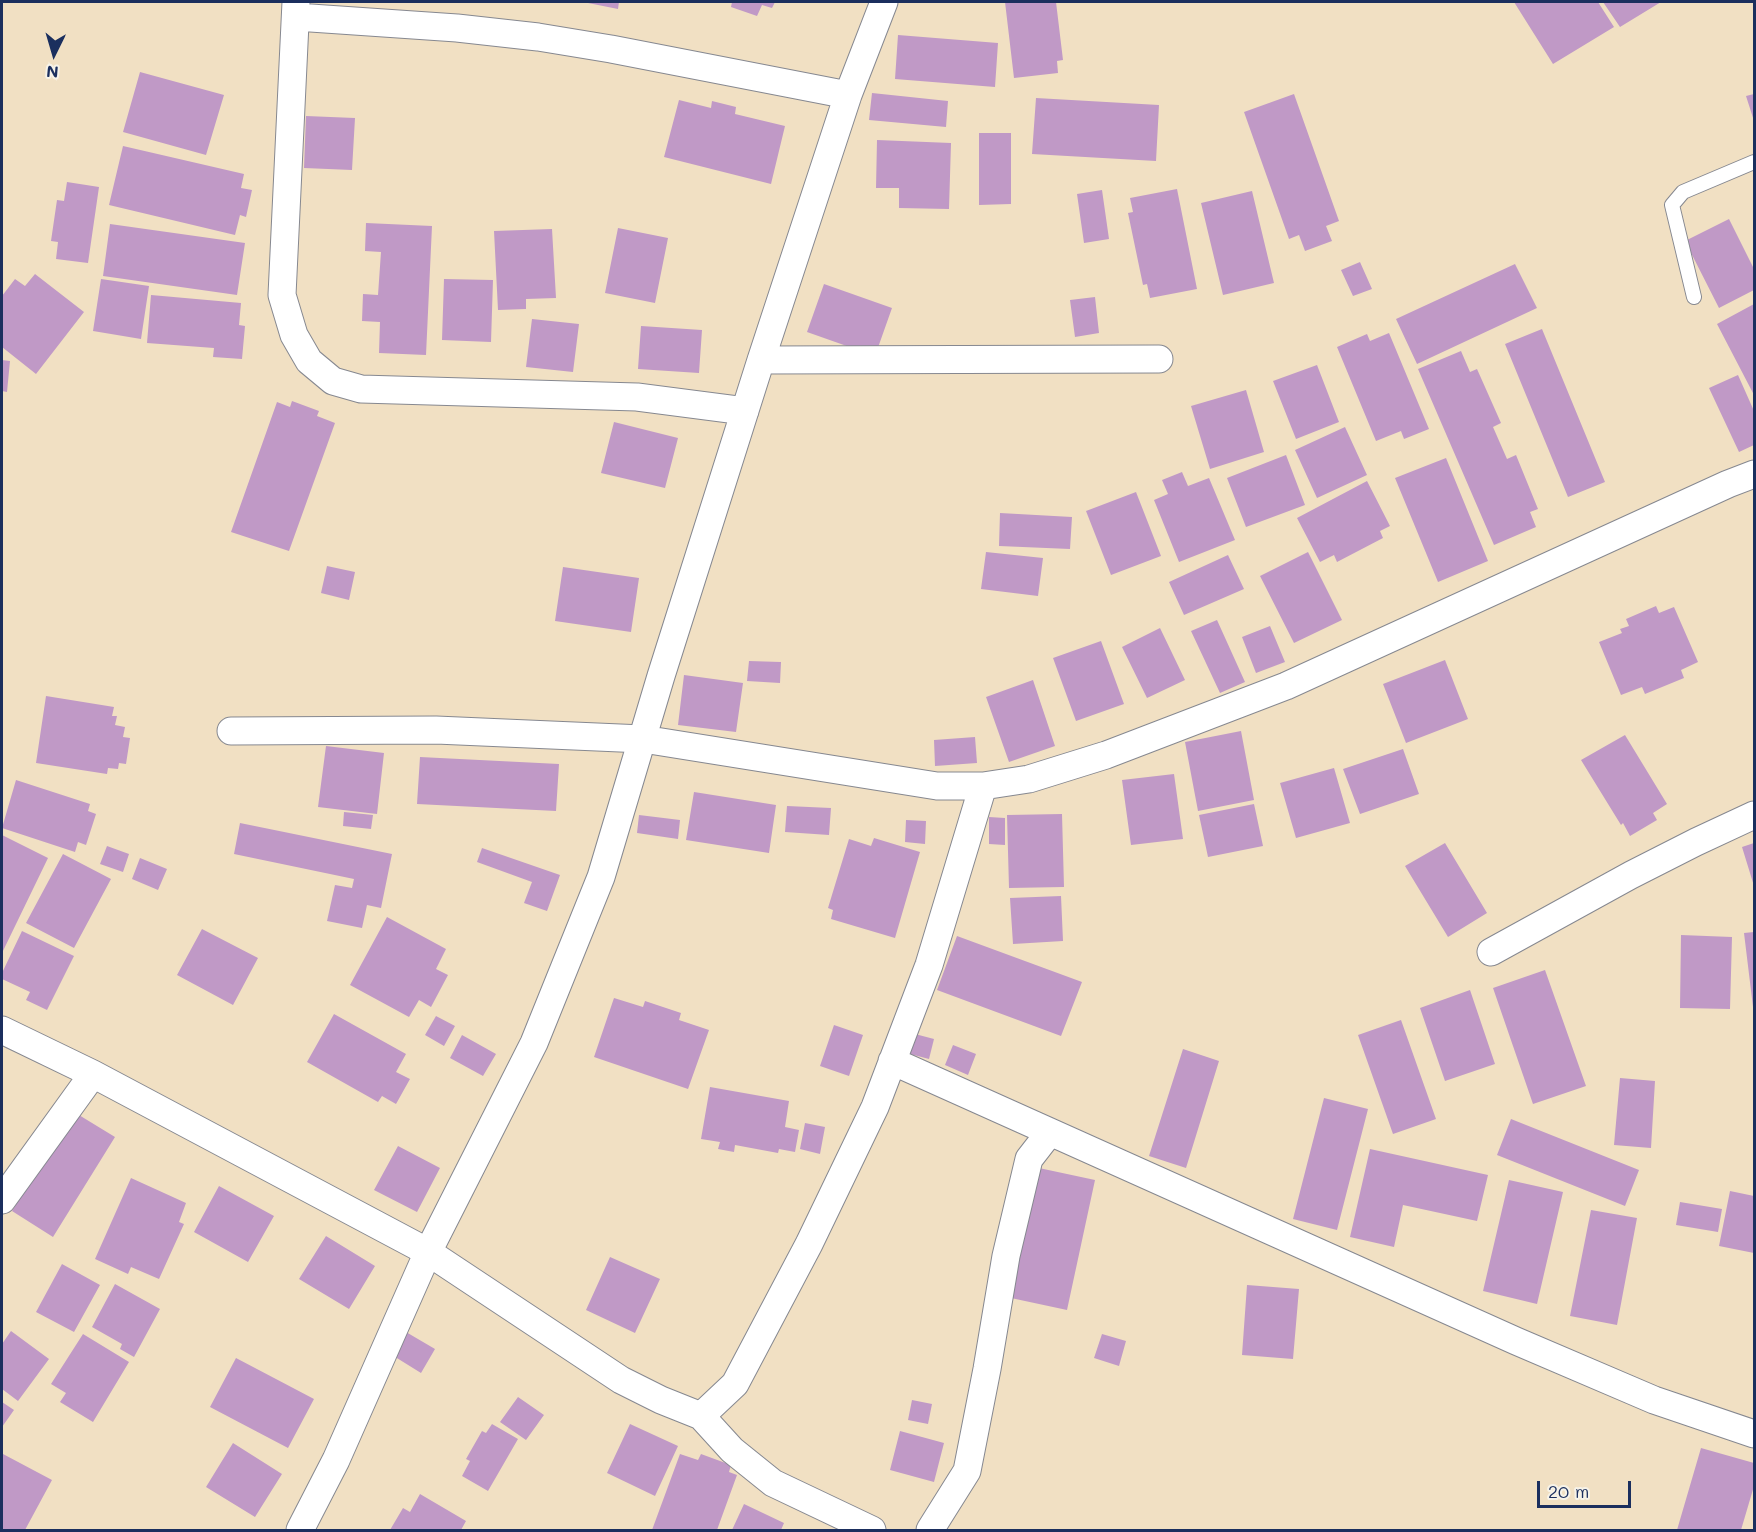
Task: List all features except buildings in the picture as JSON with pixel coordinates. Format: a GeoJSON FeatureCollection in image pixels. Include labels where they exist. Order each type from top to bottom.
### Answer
{"type":"FeatureCollection","features":[{"type":"Feature","properties":{"kind":"street"},"geometry":{"type":"LineString","coordinates":[[300,1530],[336,1460],[428,1252],[534,1043],[601,877],[660,676],[761,360],[848,95],[884,2]]}},
{"type":"Feature","properties":{"kind":"street"},"geometry":{"type":"LineString","coordinates":[[745,411],[637,397],[361,389],[333,381],[309,362],[294,335],[282,295],[296,9],[538,37],[848,95]]}},
{"type":"Feature","properties":{"kind":"street"},"geometry":{"type":"LineString","coordinates":[[761,360],[1159,359]]}},
{"type":"Feature","properties":{"kind":"street"},"geometry":{"type":"LineString","coordinates":[[231,731],[435,730],[643,739],[937,786],[983,786],[1029,779],[1106,755],[1286,686],[1717,489],[1755,474]]}},
{"type":"Feature","properties":{"kind":"street"},"geometry":{"type":"LineString","coordinates":[[702,1416],[735,1384],[809,1244],[875,1107],[929,965],[983,786]]}},
{"type":"Feature","properties":{"kind":"street"},"geometry":{"type":"LineString","coordinates":[[1491,952],[1677,851],[1755,815]]}},
{"type":"Feature","properties":{"kind":"street"},"geometry":{"type":"LineString","coordinates":[[2,1030],[93,1074],[428,1252],[621,1380],[661,1400],[702,1416],[732,1450],[773,1483],[872,1530]]}},
{"type":"Feature","properties":{"kind":"street"},"geometry":{"type":"LineString","coordinates":[[892,1061],[1516,1341],[1654,1400],[1755,1434]]}},
{"type":"Feature","properties":{"kind":"street"},"geometry":{"type":"LineString","coordinates":[[2,1200],[93,1074]]}},
{"type":"Feature","properties":{"kind":"street"},"geometry":{"type":"LineString","coordinates":[[930,1530],[967,1471],[1006,1256],[1029,1159],[1050,1132]]}},
{"type":"Feature","properties":{"kind":"lane"},"geometry":{"type":"LineString","coordinates":[[1694,297],[1672,205],[1683,192],[1755,162]]}}]}
